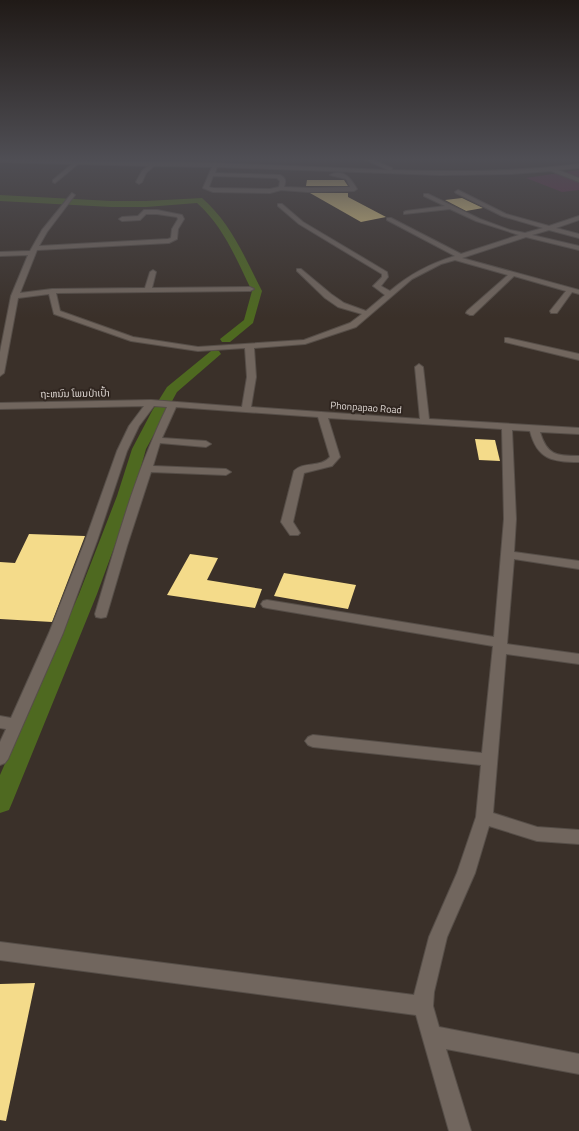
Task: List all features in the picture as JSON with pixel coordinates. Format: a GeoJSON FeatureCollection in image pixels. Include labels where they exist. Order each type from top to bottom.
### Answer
{"type":"FeatureCollection","features":[{"type":"Feature","properties":{"kind":"street"},"geometry":{"type":"LineString","coordinates":[[0,373],[15,296],[40,238],[59,212]]}},
{"type":"Feature","properties":{"kind":"street"},"geometry":{"type":"LineString","coordinates":[[0,254],[35,250],[169,241],[174,239],[175,229],[181,219],[180,216],[157,212],[144,212],[140,218],[122,219]]}},
{"type":"Feature","properties":{"kind":"street"},"geometry":{"type":"LineString","coordinates":[[288,212],[301,223],[385,273],[386,277],[377,286],[391,295]]}},
{"type":"Feature","properties":{"kind":"street"},"geometry":{"type":"LineString","coordinates":[[406,213],[415,212]]}},
{"type":"Feature","properties":{"kind":"street"},"geometry":{"type":"LineString","coordinates":[[461,212],[478,220],[524,235],[579,248]]}},
{"type":"Feature","properties":{"kind":"street"},"geometry":{"type":"LineString","coordinates":[[498,212],[547,228],[579,236]]}},
{"type":"Feature","properties":{"kind":"street"},"geometry":{"type":"LineString","coordinates":[[52,291],[57,312],[131,339],[198,349],[305,342],[353,325],[410,278],[439,263],[579,218]]}},
{"type":"Feature","properties":{"kind":"street"},"geometry":{"type":"LineString","coordinates":[[388,219],[458,257],[579,292]]}},
{"type":"Feature","properties":{"kind":"street"},"geometry":{"type":"LineString","coordinates":[[299,270],[328,296],[341,305],[366,313]]}},
{"type":"Feature","properties":{"kind":"street"},"geometry":{"type":"LineString","coordinates":[[148,290],[153,272]]}},
{"type":"Feature","properties":{"kind":"street"},"geometry":{"type":"LineString","coordinates":[[470,314],[514,273]]}},
{"type":"Feature","properties":{"kind":"street"},"geometry":{"type":"LineString","coordinates":[[15,296],[52,291],[250,289]]}},
{"type":"Feature","properties":{"kind":"street"},"geometry":{"type":"LineString","coordinates":[[554,311],[570,290]]}},
{"type":"Feature","properties":{"kind":"street"},"geometry":{"type":"LineString","coordinates":[[508,340],[579,356]]}},
{"type":"Feature","properties":{"kind":"street"},"geometry":{"type":"LineString","coordinates":[[246,409],[252,382],[250,345]]}},
{"type":"Feature","properties":{"kind":"street"},"geometry":{"type":"LineString","coordinates":[[418,367],[425,422]]}},
{"type":"Feature","properties":{"kind":"street"},"geometry":{"type":"LineString","coordinates":[[0,759],[56,633],[91,541],[122,451],[134,426],[151,403]]}},
{"type":"Feature","properties":{"kind":"street","name":"Phonpapao Road"},"geometry":{"type":"LineString","coordinates":[[151,403],[579,431]]}},
{"type":"Feature","properties":{"kind":"street","name":"ຖະຫນົນ ໂພນປ່າເປົ້າ"},"geometry":{"type":"LineString","coordinates":[[2,406],[151,403]]}},
{"type":"Feature","properties":{"kind":"street"},"geometry":{"type":"LineString","coordinates":[[100,614],[146,469],[171,404]]}},
{"type":"Feature","properties":{"kind":"street"},"geometry":{"type":"LineString","coordinates":[[0,416],[2,406]]}},
{"type":"Feature","properties":{"kind":"street"},"geometry":{"type":"LineString","coordinates":[[294,534],[287,522],[299,471],[328,465],[333,462],[335,457],[322,414]]}},
{"type":"Feature","properties":{"kind":"street"},"geometry":{"type":"LineString","coordinates":[[460,1131],[423,1006],[424,992],[438,937],[466,873],[484,817],[508,554],[510,519],[507,427]]}},
{"type":"Feature","properties":{"kind":"street"},"geometry":{"type":"LineString","coordinates":[[534,428],[541,448],[544,451],[554,456],[579,459]]}},
{"type":"Feature","properties":{"kind":"street"},"geometry":{"type":"LineString","coordinates":[[156,440],[206,444]]}},
{"type":"Feature","properties":{"kind":"street"},"geometry":{"type":"LineString","coordinates":[[146,469],[226,472]]}},
{"type":"Feature","properties":{"kind":"street"},"geometry":{"type":"LineString","coordinates":[[508,554],[579,565]]}},
{"type":"Feature","properties":{"kind":"street"},"geometry":{"type":"LineString","coordinates":[[267,604],[579,659]]}},
{"type":"Feature","properties":{"kind":"street"},"geometry":{"type":"LineString","coordinates":[[0,722],[16,725]]}},
{"type":"Feature","properties":{"kind":"street"},"geometry":{"type":"LineString","coordinates":[[313,741],[490,760]]}},
{"type":"Feature","properties":{"kind":"street"},"geometry":{"type":"LineString","coordinates":[[484,817],[537,834],[579,837]]}},
{"type":"Feature","properties":{"kind":"street"},"geometry":{"type":"LineString","coordinates":[[0,951],[423,1006]]}},
{"type":"Feature","properties":{"kind":"street"},"geometry":{"type":"LineString","coordinates":[[433,1036],[577,1064]]}},
{"type":"Feature","properties":{"kind":"building"},"geometry":{"type":"Polygon","coordinates":[[[343,212],[376,212],[386,217],[361,222],[343,212]]]}},
{"type":"Feature","properties":{"kind":"building"},"geometry":{"type":"Polygon","coordinates":[[[475,439],[495,440],[500,461],[479,460],[475,439]]]}},
{"type":"Feature","properties":{"kind":"building"},"geometry":{"type":"Polygon","coordinates":[[[29,534],[85,536],[52,622],[0,619],[0,562],[15,563],[29,534]]]}},
{"type":"Feature","properties":{"kind":"building"},"geometry":{"type":"Polygon","coordinates":[[[190,554],[218,558],[207,580],[262,589],[255,608],[167,595],[190,554]]]}},
{"type":"Feature","properties":{"kind":"building"},"geometry":{"type":"Polygon","coordinates":[[[284,573],[356,585],[348,609],[274,596],[284,573]]]}},
{"type":"Feature","properties":{"kind":"building"},"geometry":{"type":"Polygon","coordinates":[[[35,983],[6,1121],[0,1120],[0,984],[35,983]]]}},
{"type":"Feature","properties":{"kind":"waterway"},"geometry":{"type":"LineString","coordinates":[[212,212],[218,219],[239,254],[257,291],[249,321],[226,339]]}},
{"type":"Feature","properties":{"kind":"waterway"},"geometry":{"type":"LineString","coordinates":[[0,803],[88,594],[125,496],[139,449],[172,390],[215,354]]}}]}
